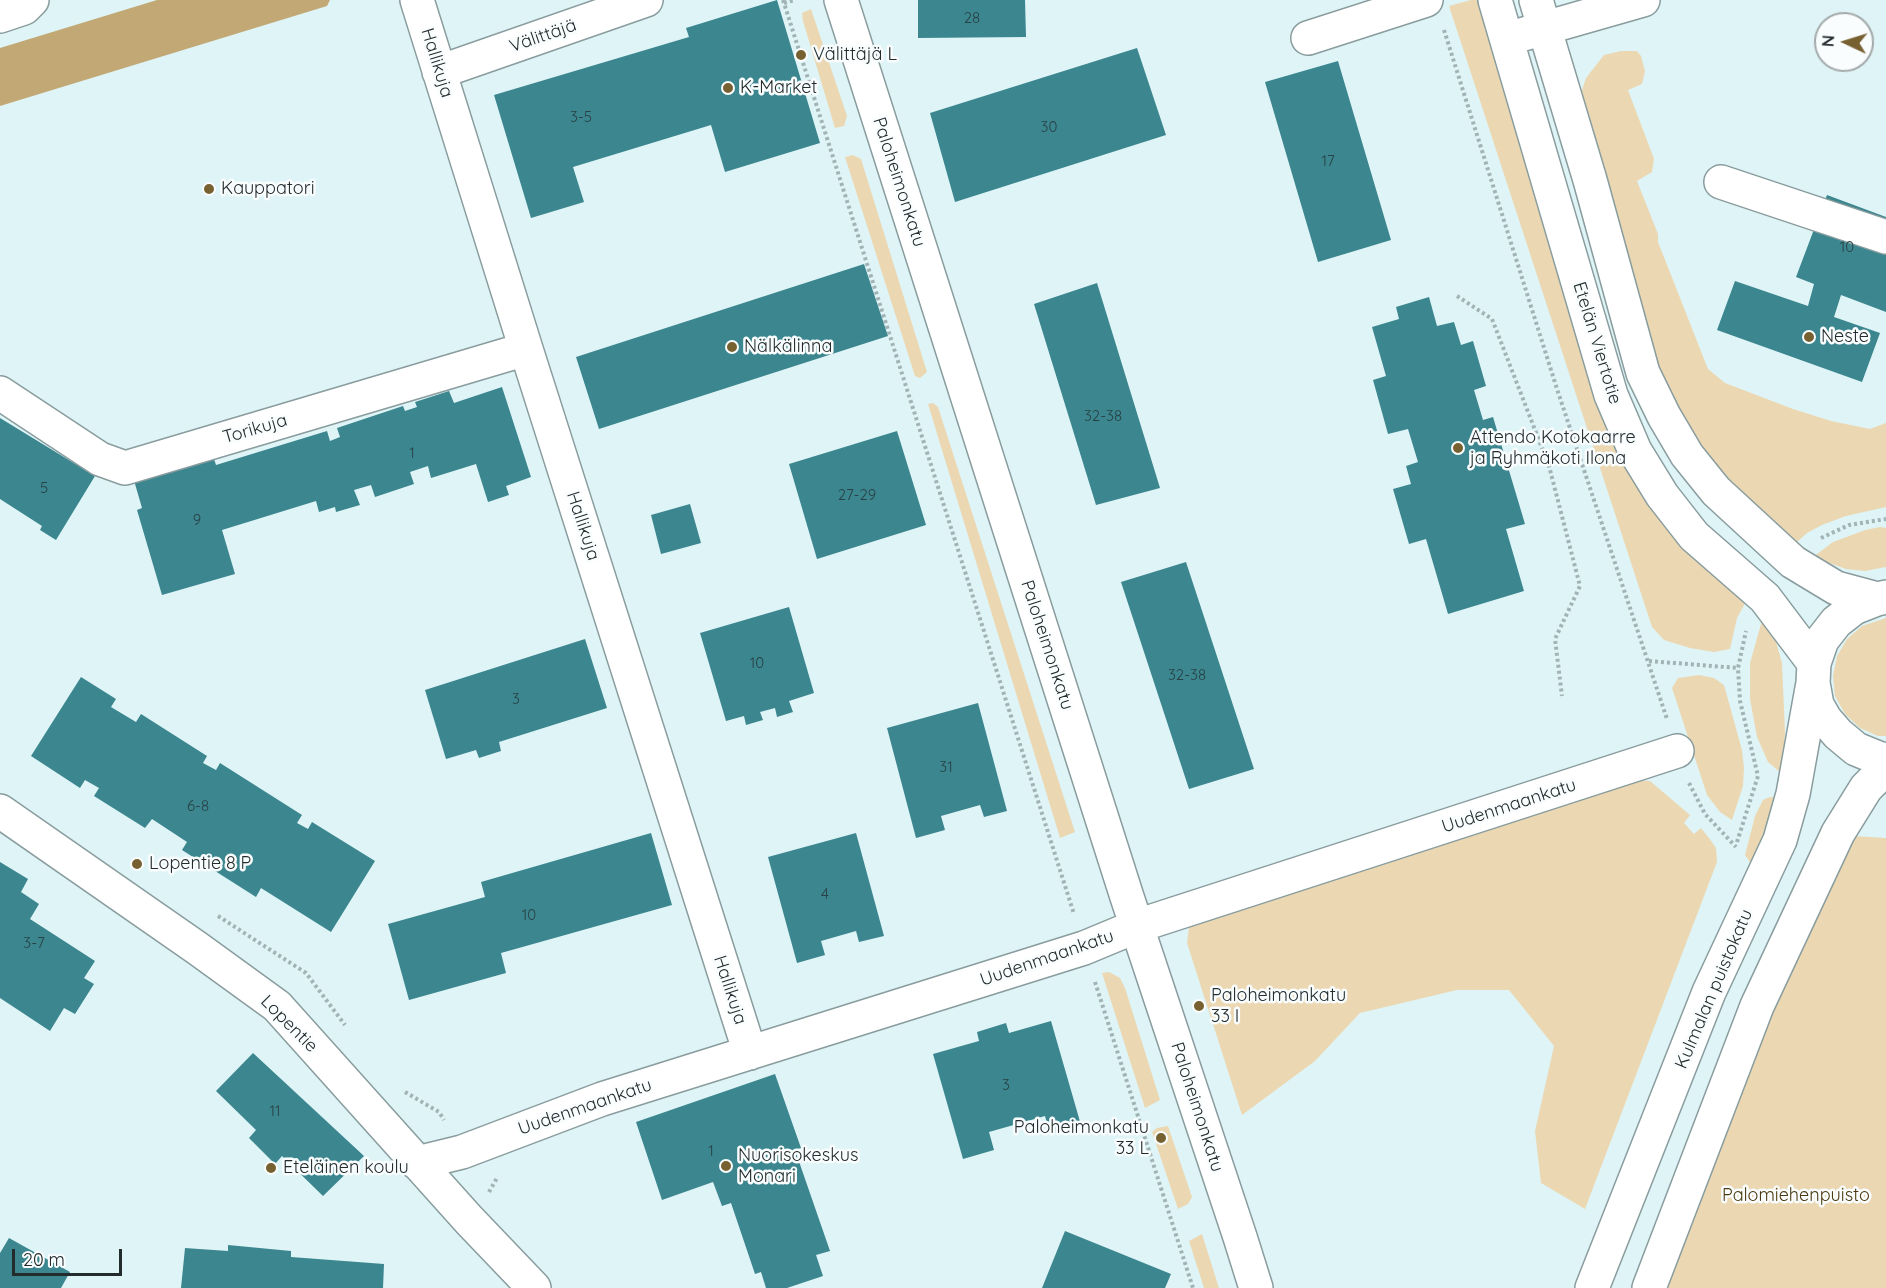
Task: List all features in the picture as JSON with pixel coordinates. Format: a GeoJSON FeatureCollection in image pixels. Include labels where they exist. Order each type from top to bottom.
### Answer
{"type":"FeatureCollection","features":[{"type":"Feature","properties":{"kind":"street"},"geometry":{"type":"LineString","coordinates":[[0,16],[24,8],[32,0]]}},
{"type":"Feature","properties":{"kind":"street","name":"Hallikuja"},"geometry":{"type":"LineString","coordinates":[[417,0],[750,1053]]}},
{"type":"Feature","properties":{"kind":"street","name":"Välittäjä"},"geometry":{"type":"LineString","coordinates":[[439,72],[646,0]]}},
{"type":"Feature","properties":{"kind":"street","name":"Paloheimonkatu"},"geometry":{"type":"LineString","coordinates":[[841,0],[1137,926],[1256,1288]]}},
{"type":"Feature","properties":{"kind":"street","name":"Etelän Viertotie"},"geometry":{"type":"LineString","coordinates":[[1495,0],[1611,394],[1635,451],[1662,495],[1694,536],[1765,598],[1814,673]]}},
{"type":"Feature","properties":{"kind":"street"},"geometry":{"type":"LineString","coordinates":[[1506,39],[1541,14],[1643,0]]}},
{"type":"Feature","properties":{"kind":"street"},"geometry":{"type":"LineString","coordinates":[[1308,38],[1434,11]]}},
{"type":"Feature","properties":{"kind":"street","name":"Etelän Viertotie"},"geometry":{"type":"LineString","coordinates":[[1541,14],[1643,372],[1664,417],[1687,455],[1716,491],[1793,562],[1836,588],[1881,598]]}},
{"type":"Feature","properties":{"kind":"street"},"geometry":{"type":"LineString","coordinates":[[1721,182],[1886,237]]}},
{"type":"Feature","properties":{"kind":"street","name":"Torikuja"},"geometry":{"type":"LineString","coordinates":[[0,393],[100,459],[125,468],[526,349]]}},
{"type":"Feature","properties":{"kind":"street","name":"Kulmalan puistokatu"},"geometry":{"type":"LineString","coordinates":[[1592,1288],[1709,992],[1780,840],[1793,794],[1822,640],[1836,622],[1854,608],[1881,598]]}},
{"type":"Feature","properties":{"kind":"street"},"geometry":{"type":"LineString","coordinates":[[1814,673],[1817,705],[1838,734],[1856,749],[1886,760]]}},
{"type":"Feature","properties":{"kind":"street","name":"Uudenmaankatu"},"geometry":{"type":"LineString","coordinates":[[417,1162],[462,1152],[602,1099],[1084,948],[1137,926],[1677,751]]}},
{"type":"Feature","properties":{"kind":"street"},"geometry":{"type":"LineString","coordinates":[[1649,1288],[1762,996],[1838,833],[1866,788],[1886,768]]}},
{"type":"Feature","properties":{"kind":"street","name":"Lopentie"},"geometry":{"type":"LineString","coordinates":[[0,811],[277,1006],[469,1220],[534,1288]]}},
{"type":"Feature","properties":{"kind":"path"},"geometry":{"type":"LineString","coordinates":[[795,0],[784,2],[1193,1288]]}},
{"type":"Feature","properties":{"kind":"path"},"geometry":{"type":"LineString","coordinates":[[1434,11],[1677,751],[1688,781],[1706,814],[1736,847],[1758,776],[1740,701],[1738,668],[1747,627],[1756,609],[1765,598]]}},
{"type":"Feature","properties":{"kind":"path"},"geometry":{"type":"LineString","coordinates":[[1457,296],[1492,319],[1549,466],[1580,586],[1555,639],[1562,696]]}},
{"type":"Feature","properties":{"kind":"path"},"geometry":{"type":"LineString","coordinates":[[1793,562],[1803,550],[1825,535],[1849,525],[1886,519]]}},
{"type":"Feature","properties":{"kind":"path"},"geometry":{"type":"LineString","coordinates":[[1649,661],[1738,668]]}},
{"type":"Feature","properties":{"kind":"path"},"geometry":{"type":"LineString","coordinates":[[469,1220],[485,1205],[494,1180],[499,1176]]}},
{"type":"Feature","properties":{"kind":"green space"},"geometry":{"type":"Polygon","coordinates":[[[1477,0],[1602,403],[1629,469],[1658,517],[1696,558],[1748,598],[1737,618],[1730,649],[1714,652],[1690,648],[1664,640],[1652,627],[1449,6],[1477,0]]]}},
{"type":"Feature","properties":{"kind":"green space"},"geometry":{"type":"Polygon","coordinates":[[[811,9],[847,116],[844,126],[835,128],[803,21],[802,13],[811,9]]]}},
{"type":"Feature","properties":{"kind":"green space"},"geometry":{"type":"Polygon","coordinates":[[[1621,51],[1637,51],[1641,56],[1645,71],[1642,84],[1628,90],[1654,159],[1652,172],[1637,181],[1658,234],[1658,242],[1708,369],[1725,383],[1831,421],[1870,429],[1886,423],[1886,507],[1846,516],[1822,525],[1807,533],[1795,544],[1720,476],[1667,396],[1583,113],[1582,90],[1586,78],[1604,55],[1621,51]]]}},
{"type":"Feature","properties":{"kind":"green space"},"geometry":{"type":"Polygon","coordinates":[[[853,155],[861,159],[927,372],[920,378],[915,376],[845,157],[853,155]]]}},
{"type":"Feature","properties":{"kind":"green space"},"geometry":{"type":"Polygon","coordinates":[[[933,403],[938,407],[1075,832],[1060,838],[928,404],[933,403]]]}},
{"type":"Feature","properties":{"kind":"green space"},"geometry":{"type":"Polygon","coordinates":[[[1880,527],[1886,528],[1886,567],[1865,571],[1846,569],[1813,557],[1833,542],[1880,527]]]}},
{"type":"Feature","properties":{"kind":"green space"},"geometry":{"type":"Polygon","coordinates":[[[1763,617],[1775,638],[1782,663],[1785,732],[1782,774],[1768,762],[1757,737],[1750,699],[1750,663],[1763,617]]]}},
{"type":"Feature","properties":{"kind":"green space"},"geometry":{"type":"Polygon","coordinates":[[[1886,618],[1886,736],[1878,736],[1860,728],[1845,714],[1835,696],[1833,676],[1837,656],[1847,639],[1862,626],[1886,618]]]}},
{"type":"Feature","properties":{"kind":"green space"},"geometry":{"type":"Polygon","coordinates":[[[1699,675],[1714,678],[1724,685],[1742,750],[1743,786],[1732,820],[1720,812],[1707,795],[1672,688],[1678,678],[1699,675]]]}},
{"type":"Feature","properties":{"kind":"green space"},"geometry":{"type":"Polygon","coordinates":[[[1635,780],[1650,781],[1690,815],[1684,823],[1694,834],[1701,828],[1716,848],[1717,862],[1585,1209],[1541,1183],[1535,1131],[1554,1046],[1509,990],[1457,990],[1360,1013],[1315,1061],[1242,1115],[1187,943],[1189,927],[1197,919],[1635,780]]]}},
{"type":"Feature","properties":{"kind":"green space"},"geometry":{"type":"Polygon","coordinates":[[[1770,797],[1777,798],[1771,821],[1752,865],[1745,855],[1755,816],[1763,800],[1770,797]]]}},
{"type":"Feature","properties":{"kind":"green space","name":"Palomiehenpuisto"},"geometry":{"type":"Polygon","coordinates":[[[1853,836],[1886,838],[1886,1288],[1664,1288],[1764,1030],[1853,836]]]}},
{"type":"Feature","properties":{"kind":"green space"},"geometry":{"type":"Polygon","coordinates":[[[1109,972],[1120,978],[1125,988],[1160,1100],[1145,1108],[1102,973],[1109,972]]]}},
{"type":"Feature","properties":{"kind":"green space"},"geometry":{"type":"Polygon","coordinates":[[[1168,1126],[1192,1197],[1188,1204],[1178,1209],[1152,1132],[1157,1128],[1168,1126]]]}},
{"type":"Feature","properties":{"kind":"green space"},"geometry":{"type":"Polygon","coordinates":[[[1202,1234],[1219,1288],[1204,1288],[1189,1241],[1202,1234]]]}},
{"type":"Feature","properties":{"kind":"shaded area"},"geometry":{"type":"Polygon","coordinates":[[[157,0],[330,0],[327,6],[0,106],[0,48],[157,0]]]}},
{"type":"Feature","properties":{"kind":"building"},"geometry":{"type":"Polygon","coordinates":[[[777,0],[820,143],[725,172],[711,125],[573,167],[584,202],[531,218],[494,95],[689,37],[686,28],[777,0]]]}},
{"type":"Feature","properties":{"kind":"building"},"geometry":{"type":"Polygon","coordinates":[[[918,0],[1025,0],[1026,37],[918,38],[918,0]]]}},
{"type":"Feature","properties":{"kind":"building"},"geometry":{"type":"Polygon","coordinates":[[[1137,48],[1166,135],[955,202],[930,113],[1137,48]]]}},
{"type":"Feature","properties":{"kind":"building"},"geometry":{"type":"Polygon","coordinates":[[[1338,61],[1391,240],[1318,262],[1265,82],[1338,61]]]}},
{"type":"Feature","properties":{"kind":"building"},"geometry":{"type":"Polygon","coordinates":[[[1827,195],[1886,217],[1886,312],[1841,295],[1834,317],[1880,333],[1862,382],[1717,330],[1735,281],[1808,306],[1814,284],[1796,277],[1827,195]]]}},
{"type":"Feature","properties":{"kind":"building","name":"Nälkälinna"},"geometry":{"type":"Polygon","coordinates":[[[864,264],[888,336],[599,429],[576,357],[864,264]]]}},
{"type":"Feature","properties":{"kind":"building"},"geometry":{"type":"Polygon","coordinates":[[[1097,283],[1160,488],[1096,505],[1034,304],[1097,283]]]}},
{"type":"Feature","properties":{"kind":"building","name":"Attendo Kotokaarre ja Ryhmäkoti Ilona"},"geometry":{"type":"Polygon","coordinates":[[[1429,297],[1437,326],[1454,322],[1461,345],[1473,341],[1486,386],[1474,390],[1483,420],[1493,417],[1525,524],[1506,529],[1524,591],[1448,614],[1426,539],[1409,544],[1393,489],[1411,484],[1406,466],[1418,462],[1408,429],[1388,434],[1373,380],[1386,376],[1372,327],[1399,319],[1396,307],[1429,297]]]}},
{"type":"Feature","properties":{"kind":"building"},"geometry":{"type":"Polygon","coordinates":[[[502,387],[531,477],[506,486],[509,495],[488,502],[476,464],[431,478],[428,466],[410,472],[414,484],[375,497],[371,485],[354,490],[360,505],[336,512],[335,507],[319,512],[316,501],[222,530],[235,574],[162,595],[137,510],[142,508],[133,477],[212,453],[216,465],[327,431],[330,441],[340,437],[337,428],[403,406],[405,411],[417,407],[415,402],[449,391],[454,403],[502,387]]]}},
{"type":"Feature","properties":{"kind":"building"},"geometry":{"type":"Polygon","coordinates":[[[0,418],[95,476],[56,540],[40,530],[42,526],[0,499],[0,418]]]}},
{"type":"Feature","properties":{"kind":"building"},"geometry":{"type":"Polygon","coordinates":[[[897,431],[926,525],[817,559],[789,464],[897,431]]]}},
{"type":"Feature","properties":{"kind":"building"},"geometry":{"type":"Polygon","coordinates":[[[690,504],[701,543],[661,554],[651,515],[690,504]]]}},
{"type":"Feature","properties":{"kind":"building"},"geometry":{"type":"Polygon","coordinates":[[[1186,562],[1254,769],[1189,789],[1121,582],[1186,562]]]}},
{"type":"Feature","properties":{"kind":"building"},"geometry":{"type":"Polygon","coordinates":[[[789,607],[814,693],[789,701],[793,712],[777,717],[775,708],[760,712],[763,720],[746,725],[744,716],[726,721],[700,633],[789,607]]]}},
{"type":"Feature","properties":{"kind":"building"},"geometry":{"type":"Polygon","coordinates":[[[585,639],[607,708],[499,742],[501,751],[479,758],[476,750],[446,759],[425,690],[585,639]]]}},
{"type":"Feature","properties":{"kind":"building"},"geometry":{"type":"Polygon","coordinates":[[[81,677],[116,699],[111,707],[136,722],[141,714],[207,756],[203,763],[216,770],[220,763],[302,815],[297,823],[308,829],[312,822],[375,861],[331,932],[261,888],[256,897],[182,850],[187,842],[152,819],[145,828],[94,796],[99,788],[85,780],[80,788],[31,756],[81,677]]]}},
{"type":"Feature","properties":{"kind":"building"},"geometry":{"type":"Polygon","coordinates":[[[978,703],[1007,811],[984,817],[980,805],[941,816],[945,830],[916,838],[887,728],[978,703]]]}},
{"type":"Feature","properties":{"kind":"building"},"geometry":{"type":"Polygon","coordinates":[[[651,833],[672,905],[501,953],[506,973],[409,1000],[388,924],[485,897],[481,882],[651,833]]]}},
{"type":"Feature","properties":{"kind":"building"},"geometry":{"type":"Polygon","coordinates":[[[856,833],[884,936],[859,942],[856,931],[821,941],[825,955],[797,963],[768,857],[856,833]]]}},
{"type":"Feature","properties":{"kind":"building"},"geometry":{"type":"Polygon","coordinates":[[[0,862],[28,879],[21,892],[39,904],[30,919],[95,961],[84,978],[94,984],[75,1014],[64,1008],[50,1031],[0,998],[0,862]]]}},
{"type":"Feature","properties":{"kind":"building"},"geometry":{"type":"Polygon","coordinates":[[[1051,1021],[1081,1125],[1050,1134],[1045,1116],[989,1132],[994,1150],[963,1159],[933,1054],[979,1041],[977,1032],[1006,1023],[1009,1033],[1051,1021]]]}},
{"type":"Feature","properties":{"kind":"building"},"geometry":{"type":"Polygon","coordinates":[[[253,1053],[364,1156],[323,1196],[282,1156],[275,1164],[249,1138],[256,1130],[216,1091],[253,1053]]]}},
{"type":"Feature","properties":{"kind":"building","name":"Nuorisokeskus Monari"},"geometry":{"type":"Polygon","coordinates":[[[775,1074],[801,1148],[795,1150],[830,1251],[816,1255],[823,1276],[787,1288],[766,1288],[761,1272],[755,1274],[731,1203],[722,1206],[713,1182],[662,1200],[636,1122],[775,1074]]]}},
{"type":"Feature","properties":{"kind":"building"},"geometry":{"type":"Polygon","coordinates":[[[1065,1231],[1171,1274],[1165,1288],[1042,1288],[1065,1231]]]}},
{"type":"Feature","properties":{"kind":"building"},"geometry":{"type":"Polygon","coordinates":[[[9,1238],[70,1272],[61,1288],[0,1288],[0,1253],[9,1238]]]}},
{"type":"Feature","properties":{"kind":"building"},"geometry":{"type":"Polygon","coordinates":[[[228,1245],[291,1251],[291,1257],[384,1264],[383,1288],[181,1288],[185,1248],[228,1251],[228,1245]]]}},
{"type":"Feature","properties":{"kind":"place","name":"Välittäjä L"},"geometry":{"type":"Point","coordinates":[801,55]}},
{"type":"Feature","properties":{"kind":"place","name":"K-Market"},"geometry":{"type":"Point","coordinates":[728,88]}},
{"type":"Feature","properties":{"kind":"place","name":"Kauppatori"},"geometry":{"type":"Point","coordinates":[209,189]}},
{"type":"Feature","properties":{"kind":"place","name":"Neste"},"geometry":{"type":"Point","coordinates":[1809,337]}},
{"type":"Feature","properties":{"kind":"place","name":"Nälkälinna"},"geometry":{"type":"Point","coordinates":[732,347]}},
{"type":"Feature","properties":{"kind":"place","name":"Attendo Kotokaarre ja Ryhmäkoti Ilona"},"geometry":{"type":"Point","coordinates":[1458,448]}},
{"type":"Feature","properties":{"kind":"place","name":"Lopentie 8 P"},"geometry":{"type":"Point","coordinates":[137,864]}},
{"type":"Feature","properties":{"kind":"place","name":"Paloheimonkatu 33 I"},"geometry":{"type":"Point","coordinates":[1199,1006]}},
{"type":"Feature","properties":{"kind":"place","name":"Paloheimonkatu 33 L"},"geometry":{"type":"Point","coordinates":[1161,1138]}},
{"type":"Feature","properties":{"kind":"place","name":"Nuorisokeskus Monari"},"geometry":{"type":"Point","coordinates":[726,1166]}},
{"type":"Feature","properties":{"kind":"place","name":"Eteläinen koulu"},"geometry":{"type":"Point","coordinates":[271,1168]}}]}
